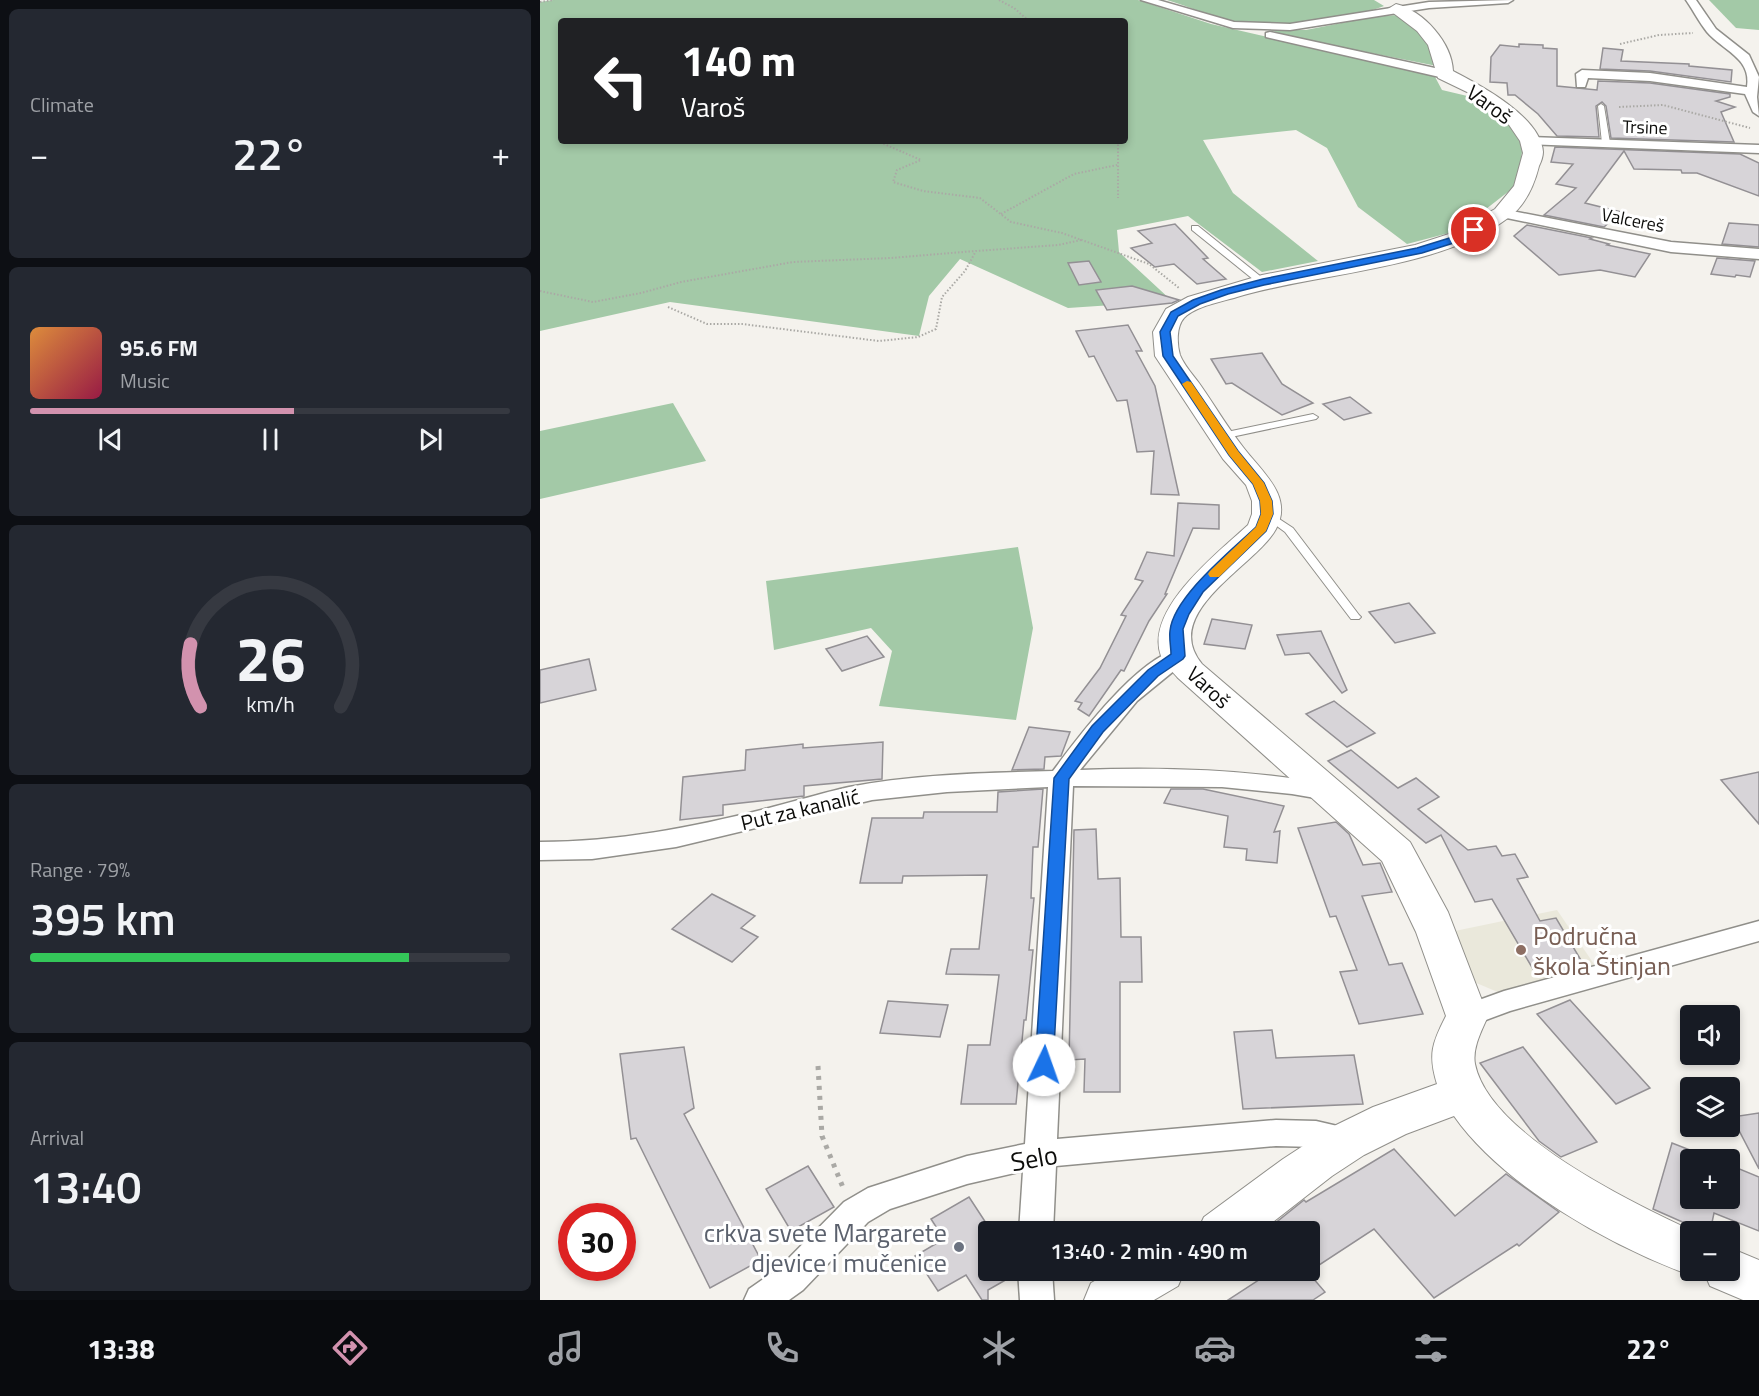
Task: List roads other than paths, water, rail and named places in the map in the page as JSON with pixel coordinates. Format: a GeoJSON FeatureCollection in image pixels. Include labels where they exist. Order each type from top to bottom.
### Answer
{"type":"FeatureCollection","features":[{"type":"Feature","properties":{"kind":"main road","name":"Varoš"},"geometry":{"type":"LineString","coordinates":[[1389,5],[1425,30],[1440,49],[1445,62],[1444,74],[1473,88],[1512,115],[1530,141],[1533,153],[1524,187],[1502,213],[1460,238],[1419,251],[1263,282],[1196,302],[1174,314],[1165,332],[1168,356],[1222,436],[1258,483],[1266,501],[1267,514],[1262,529],[1198,589],[1177,629],[1178,656],[1190,671],[1396,852],[1415,882],[1445,950],[1467,1016]]}},
{"type":"Feature","properties":{"kind":"main road"},"geometry":{"type":"LineString","coordinates":[[1467,1016],[1460,1030],[1452,1061],[1455,1078],[1463,1095],[1482,1121],[1545,1174],[1644,1232],[1680,1248]]}},
{"type":"Feature","properties":{"kind":"main road"},"geometry":{"type":"LineString","coordinates":[[1236,1221],[1348,1140],[1420,1107],[1463,1095]]}},
{"type":"Feature","properties":{"kind":"main road"},"geometry":{"type":"LineString","coordinates":[[1740,1275],[1759,1283]]}},
{"type":"Feature","properties":{"kind":"main road"},"geometry":{"type":"LineString","coordinates":[[1109,1300],[1141,1281]]}},
{"type":"Feature","properties":{"kind":"street"},"geometry":{"type":"LineString","coordinates":[[1146,0],[1233,26],[1444,74]]}},
{"type":"Feature","properties":{"kind":"street"},"geometry":{"type":"LineString","coordinates":[[1233,26],[1290,27],[1389,5],[1508,0]]}},
{"type":"Feature","properties":{"kind":"street"},"geometry":{"type":"LineString","coordinates":[[1691,0],[1714,33],[1743,56],[1754,83],[1759,112]]}},
{"type":"Feature","properties":{"kind":"street"},"geometry":{"type":"LineString","coordinates":[[1581,84],[1582,74],[1754,83]]}},
{"type":"Feature","properties":{"kind":"street","name":"Trsine"},"geometry":{"type":"LineString","coordinates":[[1530,141],[1759,149]]}},
{"type":"Feature","properties":{"kind":"street","name":"Valcereš"},"geometry":{"type":"LineString","coordinates":[[1502,213],[1671,247],[1759,254]]}},
{"type":"Feature","properties":{"kind":"street"},"geometry":{"type":"LineString","coordinates":[[1036,1221],[1061,778],[1097,729],[1153,673],[1178,656]]}},
{"type":"Feature","properties":{"kind":"street","name":"Put za kanalić"},"geometry":{"type":"LineString","coordinates":[[540,850],[566,852],[695,833],[848,796],[903,788],[985,781],[1159,776],[1282,782],[1327,792]]}},
{"type":"Feature","properties":{"kind":"street"},"geometry":{"type":"LineString","coordinates":[[1467,1016],[1504,1002],[1759,932]]}},
{"type":"Feature","properties":{"kind":"street","name":"Selo"},"geometry":{"type":"LineString","coordinates":[[761,1300],[790,1279],[856,1212],[880,1198],[967,1170],[1039,1154],[1276,1133],[1316,1134],[1348,1140]]}},
{"type":"Feature","properties":{"kind":"street"},"geometry":{"type":"LineString","coordinates":[[1036,1281],[1037,1300]]}},
{"type":"Feature","properties":{"kind":"lane"},"geometry":{"type":"LineString","coordinates":[[1601,106],[1606,143]]}},
{"type":"Feature","properties":{"kind":"lane"},"geometry":{"type":"LineString","coordinates":[[1195,228],[1263,282]]}},
{"type":"Feature","properties":{"kind":"lane"},"geometry":{"type":"LineString","coordinates":[[1222,436],[1313,417]]}},
{"type":"Feature","properties":{"kind":"lane"},"geometry":{"type":"LineString","coordinates":[[1267,514],[1288,530],[1355,617]]}},
{"type":"Feature","properties":{"kind":"place","name":"Područna škola Štinjan"},"geometry":{"type":"Point","coordinates":[1521,950]}},
{"type":"Feature","properties":{"kind":"place","name":"crkva svete Margarete djevice i mučenice"},"geometry":{"type":"Point","coordinates":[959,1247]}}]}
